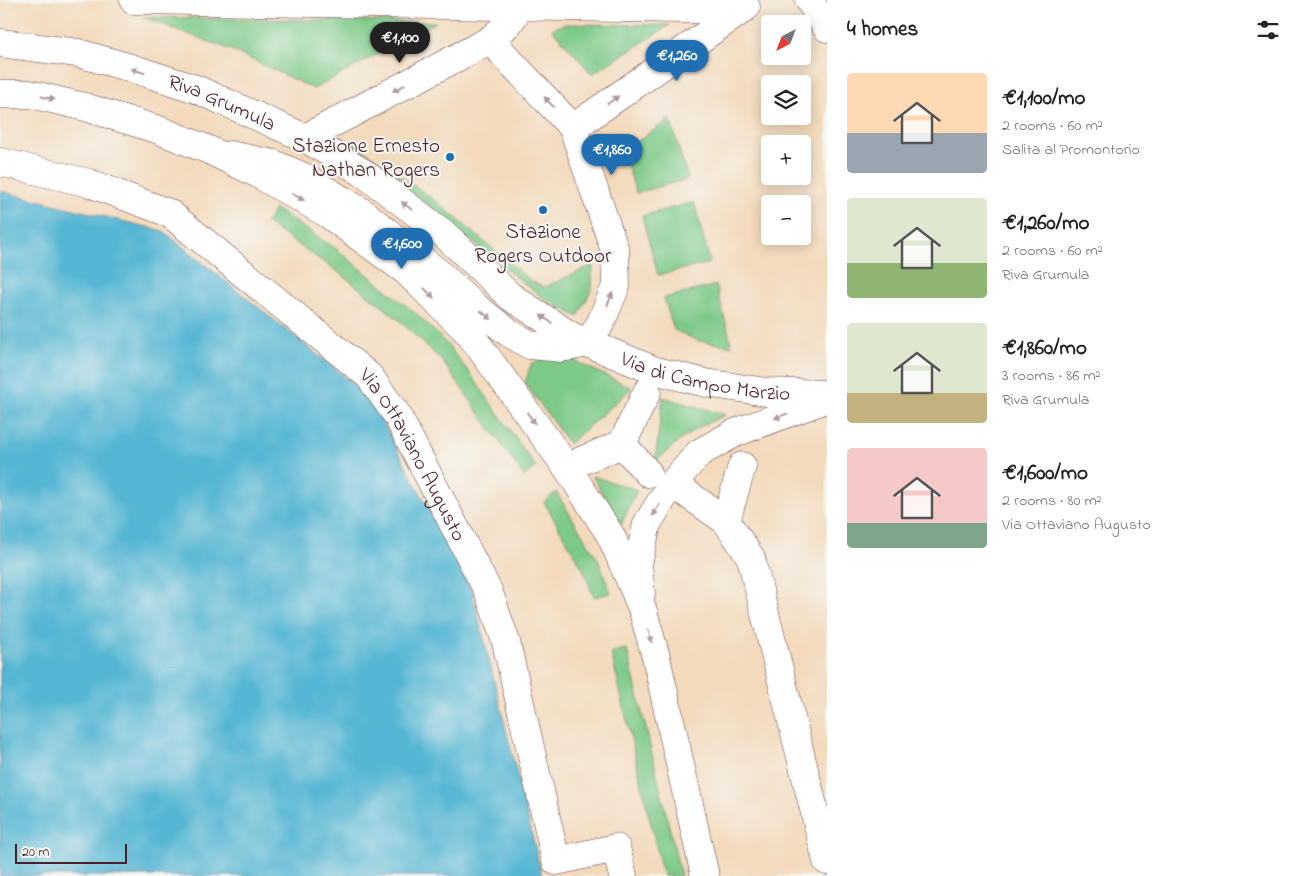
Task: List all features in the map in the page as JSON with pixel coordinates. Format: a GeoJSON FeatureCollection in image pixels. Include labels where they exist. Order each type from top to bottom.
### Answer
{"type":"FeatureCollection","features":[{"type":"Feature","properties":{"kind":"street"},"geometry":{"type":"LineString","coordinates":[[134,0],[749,5]]}},
{"type":"Feature","properties":{"kind":"street"},"geometry":{"type":"LineString","coordinates":[[809,0],[827,28]]}},
{"type":"Feature","properties":{"kind":"street"},"geometry":{"type":"LineString","coordinates":[[305,138],[490,40],[505,28],[519,3]]}},
{"type":"Feature","properties":{"kind":"street"},"geometry":{"type":"LineString","coordinates":[[573,128],[749,5]]}},
{"type":"Feature","properties":{"kind":"street"},"geometry":{"type":"LineString","coordinates":[[209,150],[274,164],[304,177],[362,212],[435,270],[502,328],[530,345],[561,348],[589,343],[601,322],[616,286],[615,251],[573,128],[490,40]]}},
{"type":"Feature","properties":{"kind":"street","name":"Riva Grumula"},"geometry":{"type":"LineString","coordinates":[[0,43],[78,53],[131,68],[196,89],[305,138],[362,172],[443,233],[511,297],[571,336],[589,343]]}},
{"type":"Feature","properties":{"kind":"street"},"geometry":{"type":"LineString","coordinates":[[0,94],[30,94],[85,107],[159,130],[209,150],[258,174],[328,214],[406,271],[470,334],[568,469],[611,536],[642,608],[656,657],[705,876]]}},
{"type":"Feature","properties":{"kind":"street","name":"Via Ottaviano Augusto"},"geometry":{"type":"LineString","coordinates":[[0,162],[89,183],[169,213],[369,376],[397,415],[488,592],[506,642],[556,861],[616,848],[623,876]]}},
{"type":"Feature","properties":{"kind":"street","name":"Via di Campo Marzio"},"geometry":{"type":"LineString","coordinates":[[589,343],[653,370],[706,383],[766,392],[827,394]]}},
{"type":"Feature","properties":{"kind":"street"},"geometry":{"type":"LineString","coordinates":[[581,460],[622,444],[647,392]]}},
{"type":"Feature","properties":{"kind":"street"},"geometry":{"type":"LineString","coordinates":[[642,608],[638,564],[647,524],[671,485],[699,453],[735,433],[827,399]]}},
{"type":"Feature","properties":{"kind":"street"},"geometry":{"type":"LineString","coordinates":[[622,444],[648,473]]}},
{"type":"Feature","properties":{"kind":"street"},"geometry":{"type":"LineString","coordinates":[[726,520],[742,466]]}},
{"type":"Feature","properties":{"kind":"street"},"geometry":{"type":"LineString","coordinates":[[686,492],[726,520],[751,558],[827,861]]}},
{"type":"Feature","properties":{"kind":"green space"},"geometry":{"type":"Polygon","coordinates":[[[142,17],[436,22],[314,89],[229,49],[142,17]]]}},
{"type":"Feature","properties":{"kind":"green space"},"geometry":{"type":"Polygon","coordinates":[[[565,24],[670,25],[592,74],[552,29],[565,24]]]}},
{"type":"Feature","properties":{"kind":"green space"},"geometry":{"type":"Polygon","coordinates":[[[670,119],[688,179],[636,193],[623,151],[670,119]]]}},
{"type":"Feature","properties":{"kind":"green space"},"geometry":{"type":"Polygon","coordinates":[[[354,143],[437,202],[532,282],[545,287],[593,265],[592,288],[578,317],[546,300],[489,256],[433,208],[350,150],[354,143]]]}},
{"type":"Feature","properties":{"kind":"green space"},"geometry":{"type":"Polygon","coordinates":[[[694,202],[710,263],[658,275],[642,216],[694,202]]]}},
{"type":"Feature","properties":{"kind":"green space"},"geometry":{"type":"Polygon","coordinates":[[[275,209],[335,248],[420,317],[445,342],[469,372],[536,467],[524,476],[442,361],[398,319],[340,273],[266,223],[275,209]]]}},
{"type":"Feature","properties":{"kind":"green space"},"geometry":{"type":"Polygon","coordinates":[[[716,285],[732,346],[699,341],[674,330],[664,298],[716,285]]]}},
{"type":"Feature","properties":{"kind":"green space"},"geometry":{"type":"Polygon","coordinates":[[[546,357],[567,357],[632,388],[569,444],[525,383],[531,364],[546,357]]]}},
{"type":"Feature","properties":{"kind":"green space"},"geometry":{"type":"Polygon","coordinates":[[[663,397],[725,415],[697,428],[655,462],[663,397]]]}},
{"type":"Feature","properties":{"kind":"green space"},"geometry":{"type":"Polygon","coordinates":[[[592,476],[637,490],[621,525],[592,476]]]}},
{"type":"Feature","properties":{"kind":"green space"},"geometry":{"type":"Polygon","coordinates":[[[556,492],[599,561],[611,593],[594,597],[583,569],[544,502],[556,492]]]}},
{"type":"Feature","properties":{"kind":"green space"},"geometry":{"type":"Polygon","coordinates":[[[627,649],[681,876],[663,876],[611,652],[627,649]]]}},
{"type":"Feature","properties":{"kind":"water"},"geometry":{"type":"Polygon","coordinates":[[[0,191],[163,231],[369,396],[472,591],[542,876],[0,876],[0,191]]]}},
{"type":"Feature","properties":{"kind":"place","name":"Stazione Ernesto Nathan Rogers"},"geometry":{"type":"Point","coordinates":[450,157]}},
{"type":"Feature","properties":{"kind":"place","name":"Stazione Rogers Outdoor"},"geometry":{"type":"Point","coordinates":[543,210]}}]}
